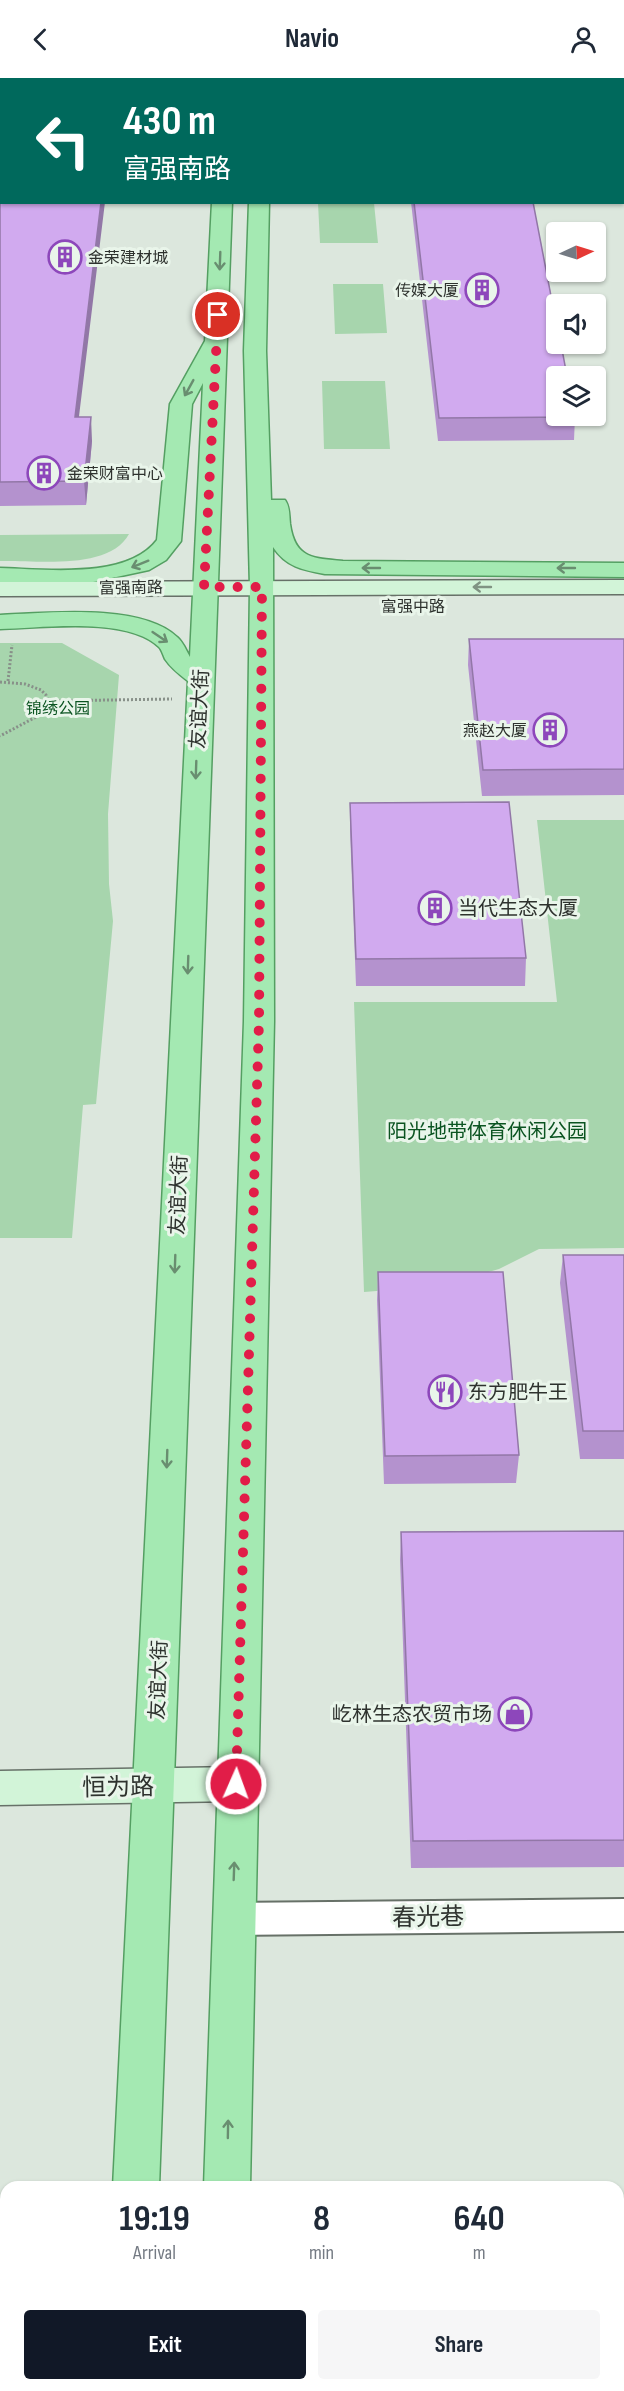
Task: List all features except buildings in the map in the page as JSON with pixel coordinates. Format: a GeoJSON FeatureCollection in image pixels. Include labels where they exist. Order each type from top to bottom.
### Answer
{"type":"FeatureCollection","features":[{"type":"Feature","properties":{"kind":"main road","name":"友谊大街"},"geometry":{"type":"LineString","coordinates":[[136,2181],[203,597],[218,337],[222,204]]}},
{"type":"Feature","properties":{"kind":"main road"},"geometry":{"type":"LineString","coordinates":[[227,2181],[232,1919],[259,1021],[262,597],[255,351],[259,204]]}},
{"type":"Feature","properties":{"kind":"main road"},"geometry":{"type":"LineString","coordinates":[[0,575],[113,573],[150,560],[166,549],[169,541],[181,404],[218,337]]}},
{"type":"Feature","properties":{"kind":"main road"},"geometry":{"type":"LineString","coordinates":[[255,351],[272,390],[278,535],[285,549],[299,561],[310,565],[343,568],[624,570]]}},
{"type":"Feature","properties":{"kind":"main road","name":"富强中路"},"geometry":{"type":"LineString","coordinates":[[262,597],[624,587]]}},
{"type":"Feature","properties":{"kind":"main road","name":"富强南路"},"geometry":{"type":"LineString","coordinates":[[0,589],[203,597]]}},
{"type":"Feature","properties":{"kind":"main road","name":"富强南路"},"geometry":{"type":"LineString","coordinates":[[0,607],[203,597]]}},
{"type":"Feature","properties":{"kind":"main road","name":"富强中路"},"geometry":{"type":"LineString","coordinates":[[203,597],[624,605]]}},
{"type":"Feature","properties":{"kind":"main road"},"geometry":{"type":"LineString","coordinates":[[0,622],[113,622],[143,627],[167,641],[174,648],[178,659],[200,688]]}},
{"type":"Feature","properties":{"kind":"main road","name":"恒为路"},"geometry":{"type":"LineString","coordinates":[[0,1788],[236,1784]]}},
{"type":"Feature","properties":{"kind":"street","name":"春光巷"},"geometry":{"type":"LineString","coordinates":[[232,1919],[624,1915]]}},
{"type":"Feature","properties":{"kind":"path"},"geometry":{"type":"LineString","coordinates":[[8,681],[12,645]]}},
{"type":"Feature","properties":{"kind":"path"},"geometry":{"type":"LineString","coordinates":[[0,682],[8,681],[37,687],[45,695],[47,701],[44,712],[0,736]]}},
{"type":"Feature","properties":{"kind":"path"},"geometry":{"type":"LineString","coordinates":[[47,701],[200,688]]}},
{"type":"Feature","properties":{"kind":"green space"},"geometry":{"type":"Polygon","coordinates":[[[318,204],[374,204],[378,243],[320,243],[318,204]]]}},
{"type":"Feature","properties":{"kind":"green space"},"geometry":{"type":"Polygon","coordinates":[[[333,284],[383,284],[387,333],[335,334],[333,284]]]}},
{"type":"Feature","properties":{"kind":"green space"},"geometry":{"type":"Polygon","coordinates":[[[322,381],[385,381],[390,449],[324,449],[322,381]]]}},
{"type":"Feature","properties":{"kind":"green space"},"geometry":{"type":"Polygon","coordinates":[[[129,534],[119,546],[89,559],[51,562],[0,561],[0,535],[129,534]]]}},
{"type":"Feature","properties":{"kind":"green space","name":"锦绣公园"},"geometry":{"type":"Polygon","coordinates":[[[0,643],[62,643],[119,675],[108,814],[109,884],[113,921],[96,1104],[83,1105],[72,1238],[0,1238],[0,643]]]}},
{"type":"Feature","properties":{"kind":"green space","name":"阳光地带体育休闲公园"},"geometry":{"type":"Polygon","coordinates":[[[537,820],[624,820],[624,1248],[539,1249],[499,1269],[439,1286],[364,1292],[354,1002],[557,1002],[537,820]]]}},
{"type":"Feature","properties":{"kind":"place","name":"金荣建材城"},"geometry":{"type":"Point","coordinates":[65,257]}},
{"type":"Feature","properties":{"kind":"place","name":"传媒大厦"},"geometry":{"type":"Point","coordinates":[482,290]}},
{"type":"Feature","properties":{"kind":"place","name":"金荣财富中心"},"geometry":{"type":"Point","coordinates":[44,473]}},
{"type":"Feature","properties":{"kind":"place","name":"燕赵大厦"},"geometry":{"type":"Point","coordinates":[550,730]}},
{"type":"Feature","properties":{"kind":"place","name":"当代生态大厦"},"geometry":{"type":"Point","coordinates":[435,908]}},
{"type":"Feature","properties":{"kind":"place","name":"东方肥牛王"},"geometry":{"type":"Point","coordinates":[445,1392]}},
{"type":"Feature","properties":{"kind":"place","name":"屹林生态农贸市场"},"geometry":{"type":"Point","coordinates":[515,1714]}},
{"type":"Feature","properties":{"kind":"route"},"geometry":{"type":"LineString","coordinates":[[218,315],[204,587],[262,587],[259,1021],[236,1784]]}}]}
